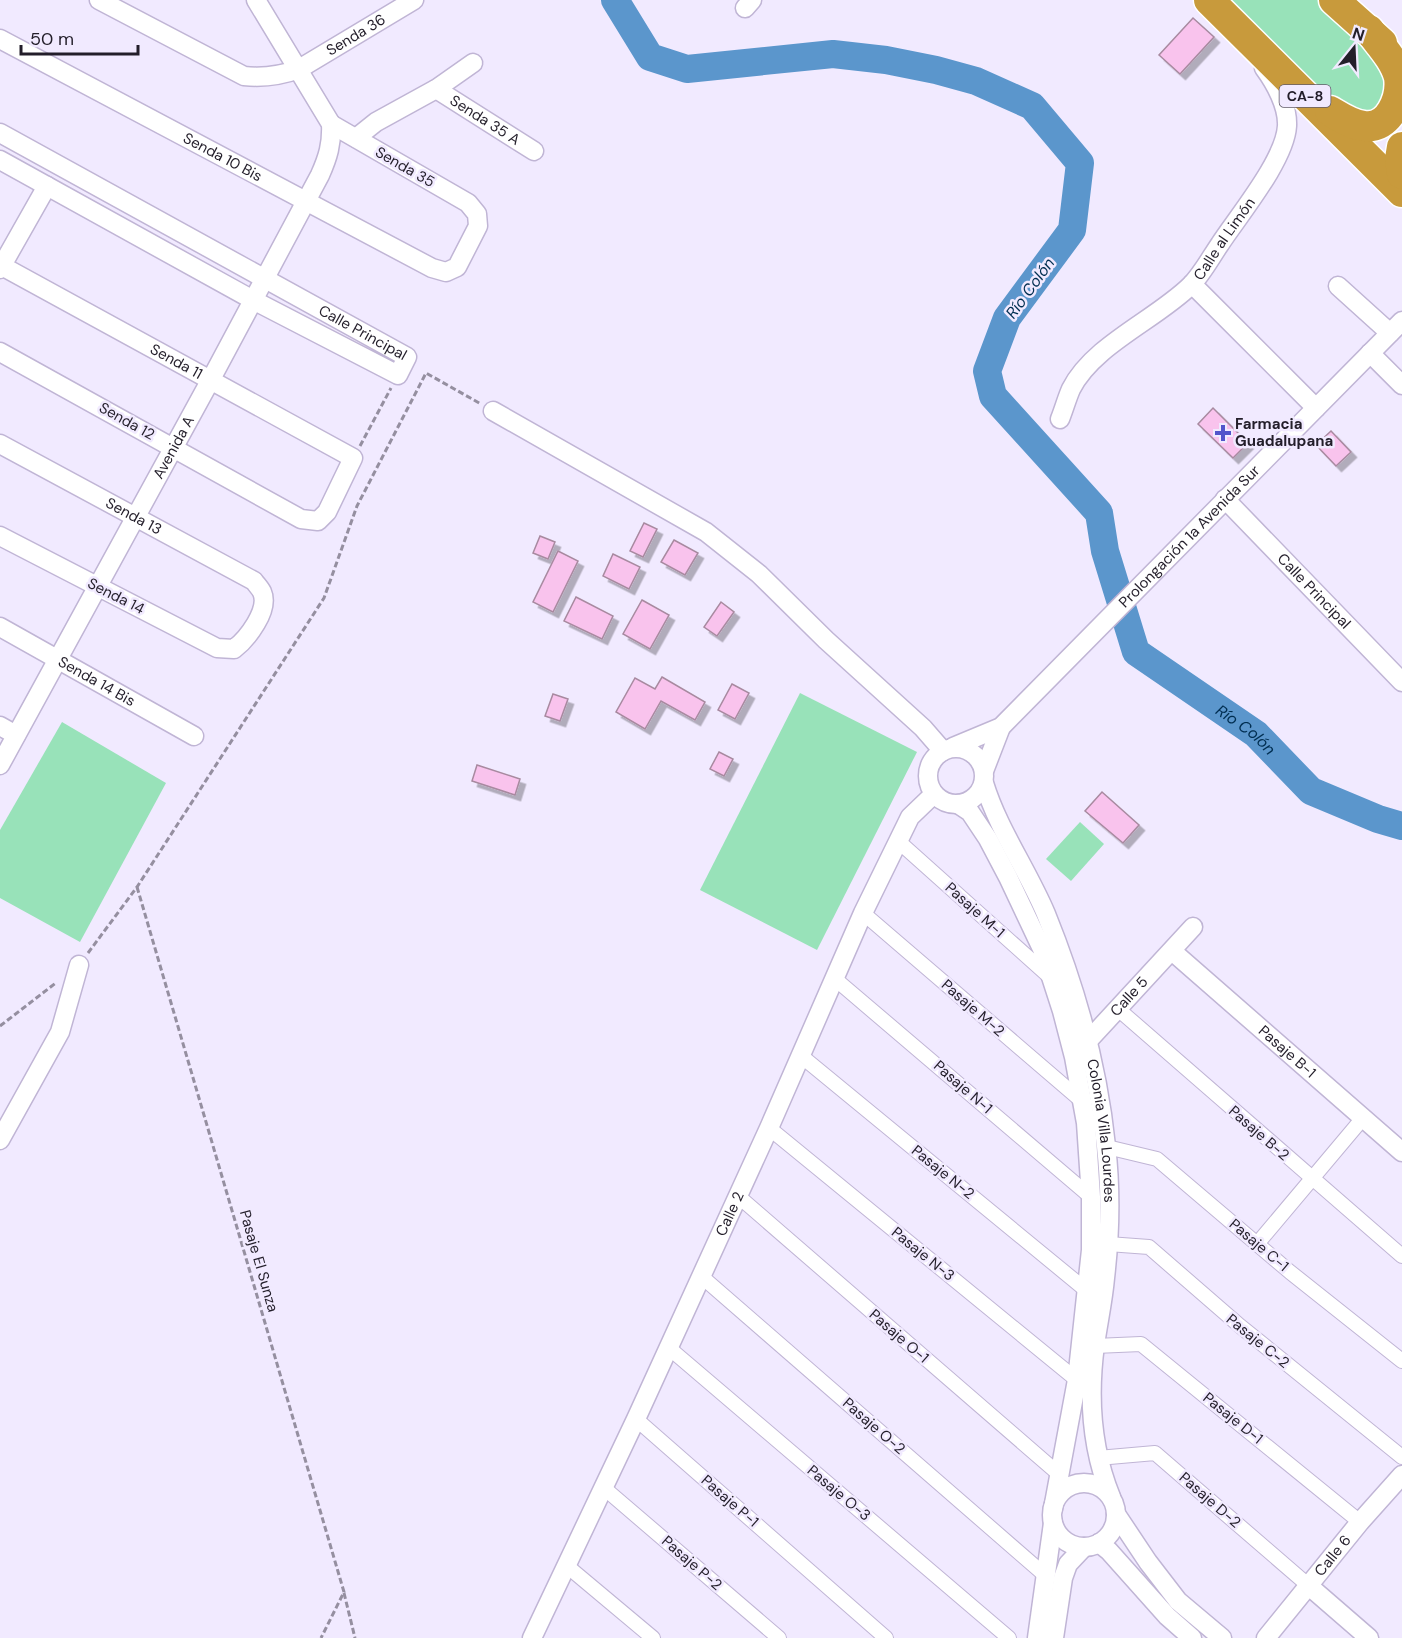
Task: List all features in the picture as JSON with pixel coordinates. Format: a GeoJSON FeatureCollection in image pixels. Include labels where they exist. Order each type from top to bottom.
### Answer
{"type":"FeatureCollection","features":[{"type":"Feature","properties":{"kind":"highway","name":"CA-8"},"geometry":{"type":"LineString","coordinates":[[1209,0],[1402,192]]}},
{"type":"Feature","properties":{"kind":"highway"},"geometry":{"type":"LineString","coordinates":[[1334,0],[1402,61]]}},
{"type":"Feature","properties":{"kind":"highway"},"geometry":{"type":"LineString","coordinates":[[1309,99],[1361,126],[1377,125],[1391,114],[1398,99],[1399,77],[1392,61],[1369,30]]}},
{"type":"Feature","properties":{"kind":"highway"},"geometry":{"type":"LineString","coordinates":[[1402,147],[1400,159],[1402,174]]}},
{"type":"Feature","properties":{"kind":"street","name":"Senda 36"},"geometry":{"type":"LineString","coordinates":[[99,0],[244,76],[262,78],[280,76],[299,69],[414,0]]}},
{"type":"Feature","properties":{"kind":"street"},"geometry":{"type":"LineString","coordinates":[[258,1],[331,124]]}},
{"type":"Feature","properties":{"kind":"street","name":"Calle al Limón"},"geometry":{"type":"LineString","coordinates":[[1060,419],[1071,388],[1085,368],[1192,284],[1269,172],[1283,145],[1287,125],[1282,103],[1273,81],[1233,23]]}},
{"type":"Feature","properties":{"kind":"street","name":"Senda 10 Bis"},"geometry":{"type":"LineString","coordinates":[[0,39],[432,268],[446,272]]}},
{"type":"Feature","properties":{"kind":"street"},"geometry":{"type":"LineString","coordinates":[[356,138],[376,122],[436,89],[473,63]]}},
{"type":"Feature","properties":{"kind":"street","name":"Senda 35 A"},"geometry":{"type":"LineString","coordinates":[[436,89],[534,151]]}},
{"type":"Feature","properties":{"kind":"street","name":"Avenida A"},"geometry":{"type":"LineString","coordinates":[[0,765],[8,730],[58,659],[306,200],[329,154],[332,139],[331,124]]}},
{"type":"Feature","properties":{"kind":"street","name":"Senda 35"},"geometry":{"type":"LineString","coordinates":[[331,124],[468,203],[477,214],[478,226],[457,267],[446,272]]}},
{"type":"Feature","properties":{"kind":"street","name":"Calle Principal"},"geometry":{"type":"LineString","coordinates":[[0,133],[407,357],[398,375],[253,300],[0,160]]}},
{"type":"Feature","properties":{"kind":"street"},"geometry":{"type":"LineString","coordinates":[[1,267],[47,186]]}},
{"type":"Feature","properties":{"kind":"street","name":"Senda 11"},"geometry":{"type":"LineString","coordinates":[[1,267],[353,458]]}},
{"type":"Feature","properties":{"kind":"street"},"geometry":{"type":"LineString","coordinates":[[1192,284],[1316,408]]}},
{"type":"Feature","properties":{"kind":"street"},"geometry":{"type":"LineString","coordinates":[[1338,286],[1396,327]]}},
{"type":"Feature","properties":{"kind":"street","name":"Prolongación 1a Avenida Sur"},"geometry":{"type":"LineString","coordinates":[[948,749],[1001,727],[1396,327]]}},
{"type":"Feature","properties":{"kind":"street","name":"Senda 12"},"geometry":{"type":"LineString","coordinates":[[0,351],[301,519],[318,521],[327,512],[353,458]]}},
{"type":"Feature","properties":{"kind":"street"},"geometry":{"type":"LineString","coordinates":[[1370,353],[1402,385]]}},
{"type":"Feature","properties":{"kind":"street"},"geometry":{"type":"LineString","coordinates":[[493,411],[706,532],[759,574],[826,640],[948,749]]}},
{"type":"Feature","properties":{"kind":"street","name":"Senda 13"},"geometry":{"type":"LineString","coordinates":[[0,444],[254,581],[263,594],[263,609],[245,641],[234,649]]}},
{"type":"Feature","properties":{"kind":"street","name":"Calle Principal"},"geometry":{"type":"LineString","coordinates":[[1225,499],[1402,682]]}},
{"type":"Feature","properties":{"kind":"street","name":"Senda 14"},"geometry":{"type":"LineString","coordinates":[[0,536],[217,648],[234,649]]}},
{"type":"Feature","properties":{"kind":"street","name":"Senda 14 Bis"},"geometry":{"type":"LineString","coordinates":[[0,627],[194,736]]}},
{"type":"Feature","properties":{"kind":"street","name":"Prolongación 1a Avenida Sur"},"geometry":{"type":"LineString","coordinates":[[984,777],[1001,727]]}},
{"type":"Feature","properties":{"kind":"street"},"geometry":{"type":"LineString","coordinates":[[964,748],[974,753],[981,761],[984,777],[975,798],[958,804],[949,804],[934,794],[927,775],[935,757],[948,749],[964,748]]}},
{"type":"Feature","properties":{"kind":"street","name":"Colonia Villa Lourdes"},"geometry":{"type":"LineString","coordinates":[[984,777],[992,807],[1046,914],[1078,1005],[1094,1071],[1107,1147],[1108,1244],[1095,1346],[1091,1403],[1098,1458],[1114,1505]]}},
{"type":"Feature","properties":{"kind":"street","name":"Calle 2"},"geometry":{"type":"LineString","coordinates":[[532,1638],[669,1348],[863,913],[910,817],[934,794]]}},
{"type":"Feature","properties":{"kind":"street","name":"Colonia Villa Lourdes"},"geometry":{"type":"LineString","coordinates":[[958,804],[970,812],[1008,878],[1031,924],[1052,978],[1083,1102],[1089,1152],[1091,1250],[1077,1380],[1053,1516],[1037,1638]]}},
{"type":"Feature","properties":{"kind":"street","name":"Pasaje M-1"},"geometry":{"type":"LineString","coordinates":[[898,841],[1052,978]]}},
{"type":"Feature","properties":{"kind":"street","name":"Pasaje M-2"},"geometry":{"type":"LineString","coordinates":[[863,913],[1083,1102]]}},
{"type":"Feature","properties":{"kind":"street","name":"Calle 5"},"geometry":{"type":"LineString","coordinates":[[1087,1042],[1193,927]]}},
{"type":"Feature","properties":{"kind":"street","name":"Pasaje B-1"},"geometry":{"type":"LineString","coordinates":[[1172,951],[1402,1152]]}},
{"type":"Feature","properties":{"kind":"street"},"geometry":{"type":"LineString","coordinates":[[0,1140],[60,1032],[79,965]]}},
{"type":"Feature","properties":{"kind":"street","name":"Pasaje N-1"},"geometry":{"type":"LineString","coordinates":[[834,978],[1091,1197]]}},
{"type":"Feature","properties":{"kind":"street","name":"Pasaje B-2"},"geometry":{"type":"LineString","coordinates":[[1118,1009],[1402,1256]]}},
{"type":"Feature","properties":{"kind":"street","name":"Pasaje N-2"},"geometry":{"type":"LineString","coordinates":[[800,1054],[1086,1290]]}},
{"type":"Feature","properties":{"kind":"street"},"geometry":{"type":"LineString","coordinates":[[1257,1244],[1363,1118]]}},
{"type":"Feature","properties":{"kind":"street","name":"Pasaje N-3"},"geometry":{"type":"LineString","coordinates":[[769,1128],[1077,1380]]}},
{"type":"Feature","properties":{"kind":"street","name":"Pasaje C-1"},"geometry":{"type":"LineString","coordinates":[[1107,1147],[1157,1159],[1257,1244],[1402,1361]]}},
{"type":"Feature","properties":{"kind":"street","name":"Pasaje O-1"},"geometry":{"type":"LineString","coordinates":[[738,1196],[1060,1475]]}},
{"type":"Feature","properties":{"kind":"street","name":"Pasaje C-2"},"geometry":{"type":"LineString","coordinates":[[1108,1244],[1149,1247],[1240,1326],[1402,1457]]}},
{"type":"Feature","properties":{"kind":"street","name":"Pasaje O-2"},"geometry":{"type":"LineString","coordinates":[[701,1276],[1046,1576]]}},
{"type":"Feature","properties":{"kind":"street","name":"Pasaje D-1"},"geometry":{"type":"LineString","coordinates":[[1095,1346],[1141,1344],[1360,1522]]}},
{"type":"Feature","properties":{"kind":"street","name":"Pasaje O-3"},"geometry":{"type":"LineString","coordinates":[[669,1348],[1010,1638]]}},
{"type":"Feature","properties":{"kind":"street","name":"Pasaje P-1"},"geometry":{"type":"LineString","coordinates":[[636,1419],[886,1638]]}},
{"type":"Feature","properties":{"kind":"street","name":"Pasaje D-2"},"geometry":{"type":"LineString","coordinates":[[1098,1458],[1155,1453],[1309,1586]]}},
{"type":"Feature","properties":{"kind":"street","name":"Calle 6"},"geometry":{"type":"LineString","coordinates":[[1266,1638],[1360,1522],[1402,1475]]}},
{"type":"Feature","properties":{"kind":"street"},"geometry":{"type":"LineString","coordinates":[[1192,1638],[1167,1616],[1109,1551],[1091,1545],[1068,1542],[1056,1531],[1053,1516],[1056,1498],[1064,1490],[1084,1483],[1095,1485],[1114,1505],[1148,1562],[1178,1601],[1222,1638]]}},
{"type":"Feature","properties":{"kind":"street","name":"Pasaje P-2"},"geometry":{"type":"LineString","coordinates":[[604,1488],[779,1638]]}},
{"type":"Feature","properties":{"kind":"street"},"geometry":{"type":"LineString","coordinates":[[1054,1638],[1063,1578],[1068,1564],[1112,1531],[1114,1505]]}},
{"type":"Feature","properties":{"kind":"street"},"geometry":{"type":"LineString","coordinates":[[567,1566],[653,1638]]}},
{"type":"Feature","properties":{"kind":"street"},"geometry":{"type":"LineString","coordinates":[[1309,1586],[1369,1638]]}},
{"type":"Feature","properties":{"kind":"path"},"geometry":{"type":"LineString","coordinates":[[0,1026],[79,965],[137,887],[324,598],[357,506],[426,373],[493,411]]}},
{"type":"Feature","properties":{"kind":"path"},"geometry":{"type":"LineString","coordinates":[[353,458],[398,375]]}},
{"type":"Feature","properties":{"kind":"path","name":"Pasaje El Sunza"},"geometry":{"type":"LineString","coordinates":[[137,887],[344,1592],[355,1638]]}},
{"type":"Feature","properties":{"kind":"path"},"geometry":{"type":"LineString","coordinates":[[321,1638],[344,1592]]}},
{"type":"Feature","properties":{"kind":"green space"},"geometry":{"type":"Polygon","coordinates":[[[1228,0],[1318,0],[1382,59],[1395,84],[1382,114],[1343,110],[1228,0]]]}},
{"type":"Feature","properties":{"kind":"green space"},"geometry":{"type":"Polygon","coordinates":[[[800,693],[917,752],[817,950],[700,890],[800,693]]]}},
{"type":"Feature","properties":{"kind":"green space"},"geometry":{"type":"Polygon","coordinates":[[[62,722],[166,783],[80,942],[0,898],[0,830],[62,722]]]}},
{"type":"Feature","properties":{"kind":"green space"},"geometry":{"type":"Polygon","coordinates":[[[1080,822],[1104,844],[1071,881],[1046,859],[1080,822]]]}},
{"type":"Feature","properties":{"kind":"building"},"geometry":{"type":"Polygon","coordinates":[[[1193,18],[1214,37],[1180,74],[1159,55],[1193,18]]]}},
{"type":"Feature","properties":{"kind":"building","name":"Farmacia Guadalupana"},"geometry":{"type":"Polygon","coordinates":[[[1213,408],[1248,443],[1233,458],[1198,424],[1213,408]]]}},
{"type":"Feature","properties":{"kind":"building"},"geometry":{"type":"Polygon","coordinates":[[[1331,431],[1351,452],[1336,466],[1316,445],[1331,431]]]}},
{"type":"Feature","properties":{"kind":"building"},"geometry":{"type":"Polygon","coordinates":[[[644,523],[657,529],[643,557],[630,551],[644,523]]]}},
{"type":"Feature","properties":{"kind":"building"},"geometry":{"type":"Polygon","coordinates":[[[540,536],[555,542],[548,559],[533,553],[540,536]]]}},
{"type":"Feature","properties":{"kind":"building"},"geometry":{"type":"Polygon","coordinates":[[[674,540],[698,553],[685,575],[661,562],[674,540]]]}},
{"type":"Feature","properties":{"kind":"building"},"geometry":{"type":"Polygon","coordinates":[[[558,551],[578,561],[553,612],[533,602],[558,551]]]}},
{"type":"Feature","properties":{"kind":"building"},"geometry":{"type":"Polygon","coordinates":[[[613,554],[640,567],[629,589],[603,576],[613,554]]]}},
{"type":"Feature","properties":{"kind":"building"},"geometry":{"type":"Polygon","coordinates":[[[576,597],[613,616],[602,639],[564,621],[576,597]]]}},
{"type":"Feature","properties":{"kind":"building"},"geometry":{"type":"Polygon","coordinates":[[[642,600],[669,615],[650,649],[623,634],[642,600]]]}},
{"type":"Feature","properties":{"kind":"building"},"geometry":{"type":"Polygon","coordinates":[[[721,602],[734,612],[717,636],[704,627],[721,602]]]}},
{"type":"Feature","properties":{"kind":"building"},"geometry":{"type":"Polygon","coordinates":[[[662,677],[705,702],[695,720],[661,701],[645,729],[616,712],[635,678],[655,689],[662,677]]]}},
{"type":"Feature","properties":{"kind":"building"},"geometry":{"type":"Polygon","coordinates":[[[732,684],[749,693],[735,719],[718,710],[732,684]]]}},
{"type":"Feature","properties":{"kind":"building"},"geometry":{"type":"Polygon","coordinates":[[[553,694],[568,699],[560,721],[545,716],[553,694]]]}},
{"type":"Feature","properties":{"kind":"building"},"geometry":{"type":"Polygon","coordinates":[[[719,752],[733,759],[724,776],[710,769],[719,752]]]}},
{"type":"Feature","properties":{"kind":"building"},"geometry":{"type":"Polygon","coordinates":[[[477,765],[520,779],[515,795],[472,781],[477,765]]]}},
{"type":"Feature","properties":{"kind":"building"},"geometry":{"type":"Polygon","coordinates":[[[1102,792],[1139,825],[1123,843],[1085,811],[1102,792]]]}},
{"type":"Feature","properties":{"kind":"waterway","name":"Río Colón"},"geometry":{"type":"LineString","coordinates":[[615,0],[650,57],[687,69],[833,54],[886,60],[936,70],[976,81],[1032,106],[1080,163],[1072,230],[1007,318],[987,371],[993,396],[1099,513],[1105,551],[1136,652],[1256,734],[1311,791],[1378,819],[1402,826]]}},
{"type":"Feature","properties":{"kind":"place","name":"Farmacia Guadalupana"},"geometry":{"type":"Point","coordinates":[1223,433]}}]}
